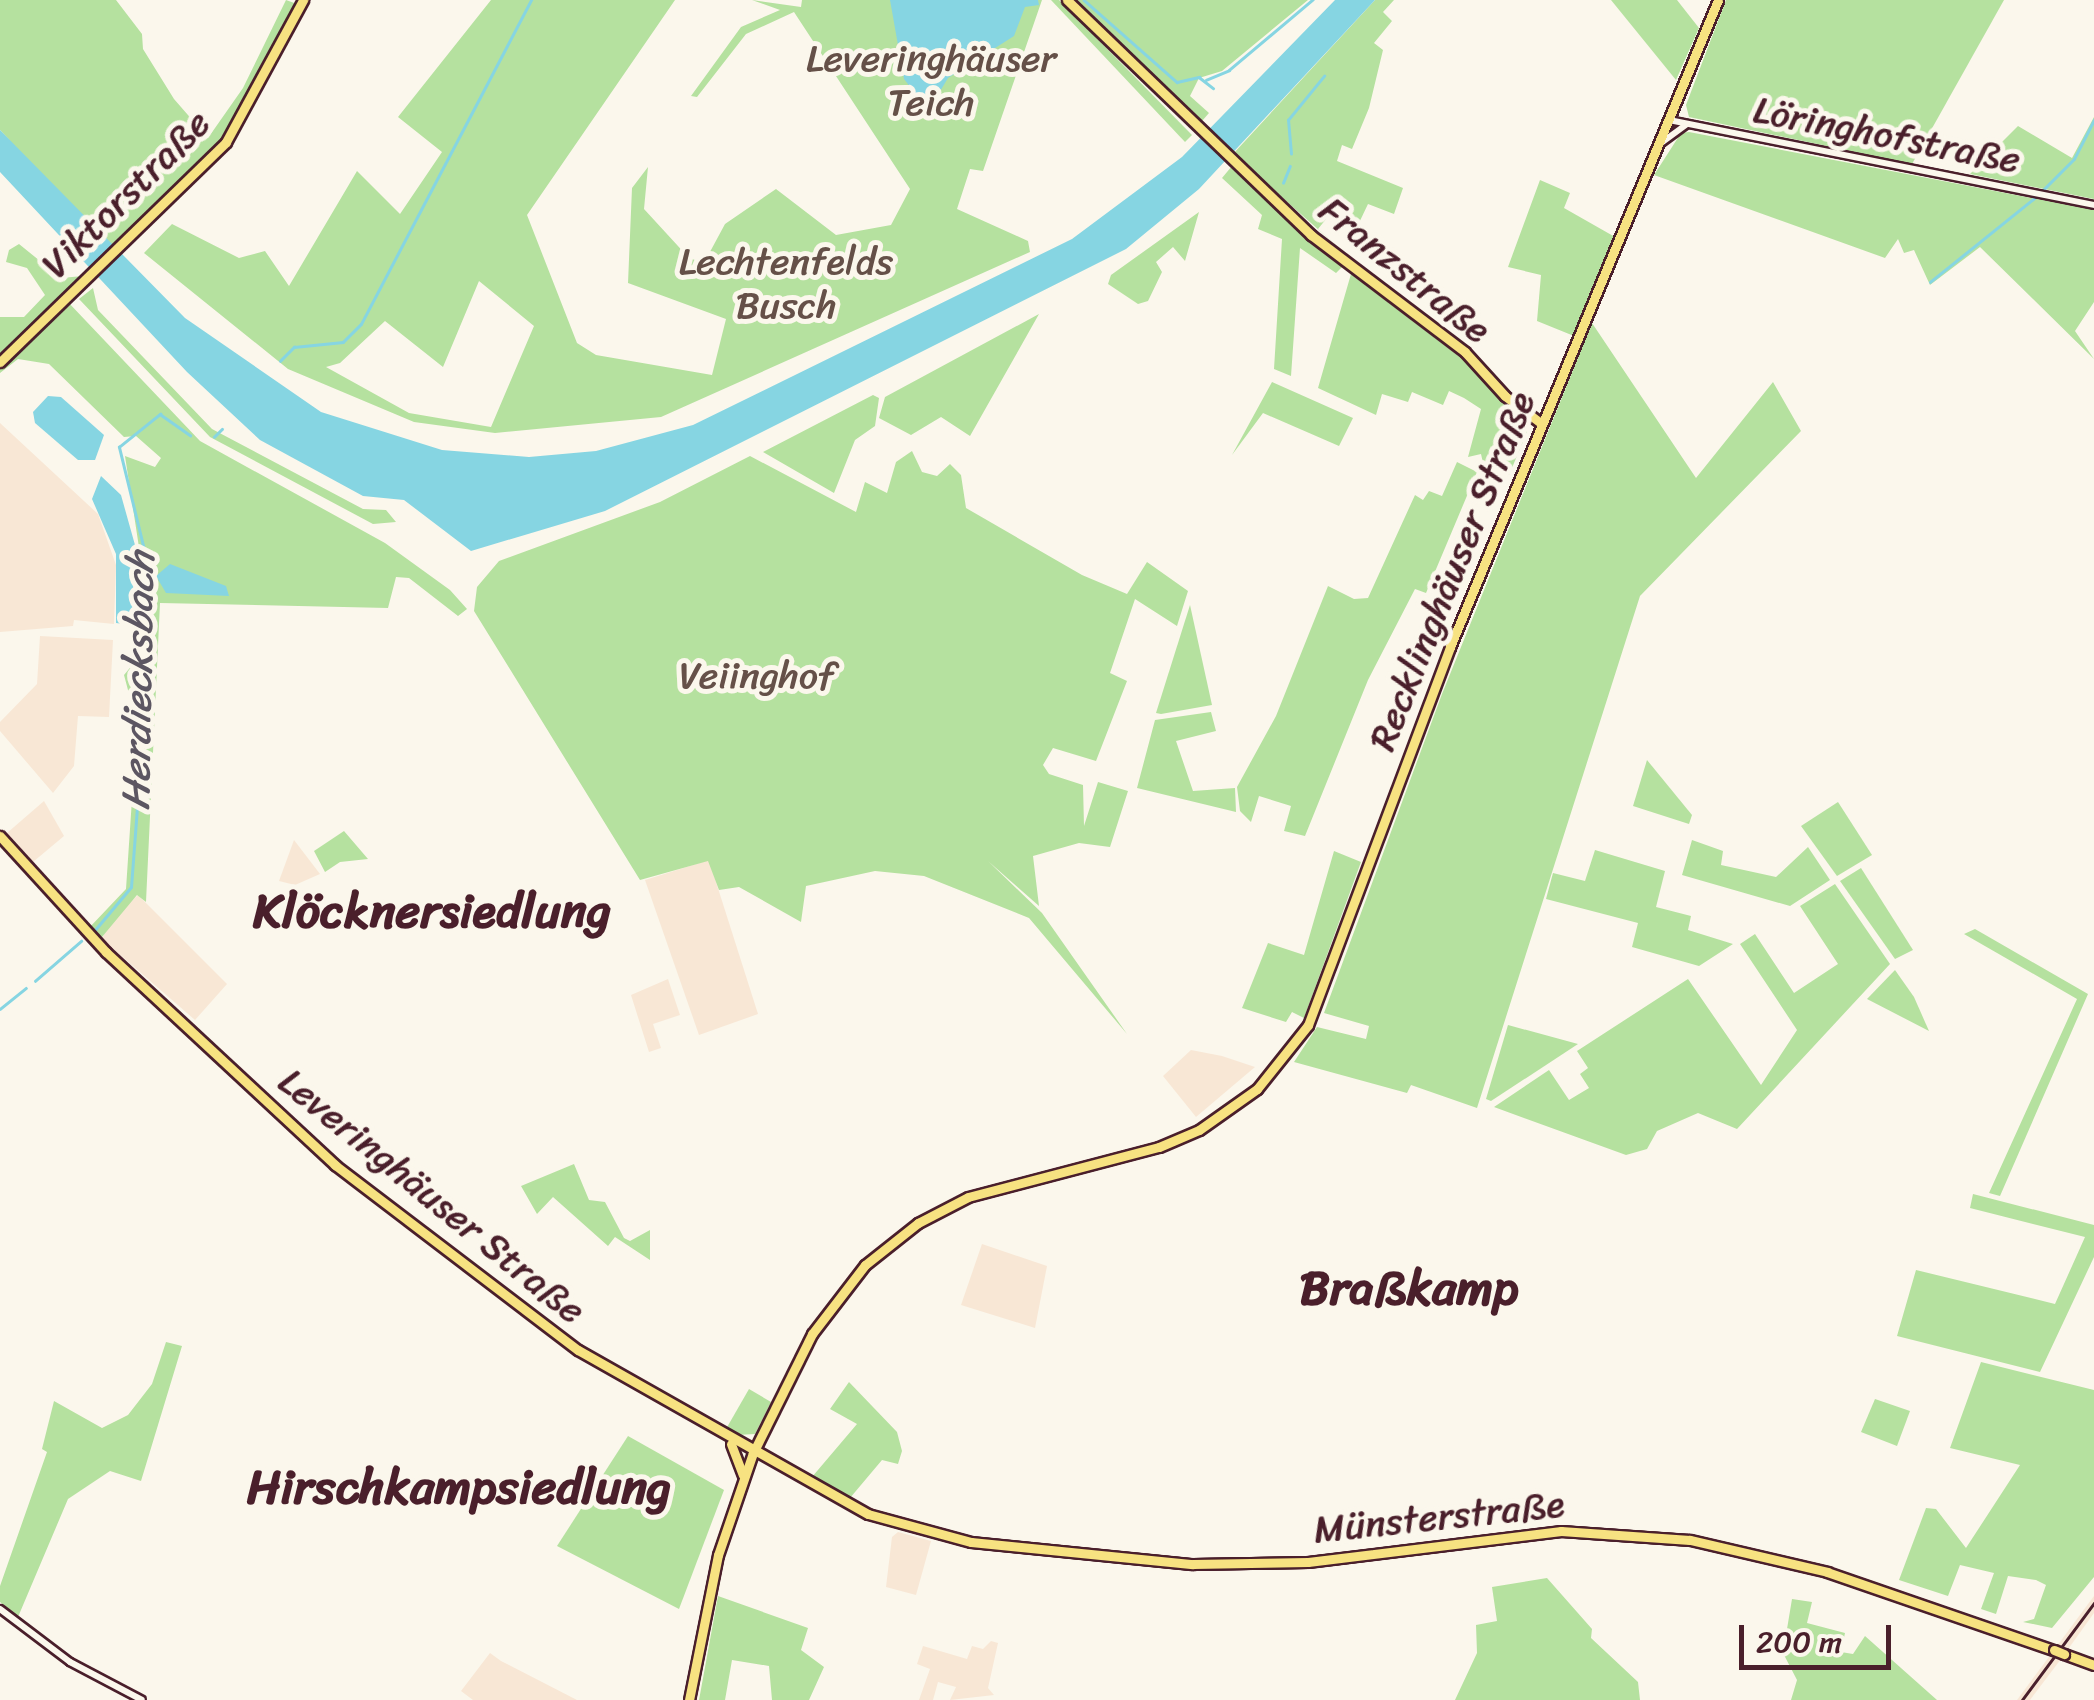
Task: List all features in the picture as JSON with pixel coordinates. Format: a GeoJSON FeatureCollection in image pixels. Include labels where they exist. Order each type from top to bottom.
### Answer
{"type":"FeatureCollection","features":[{"type":"Feature","properties":{"kind":"main road","name":"Viktorstraße"},"geometry":{"type":"LineString","coordinates":[[0,362],[226,142],[303,0]]}},
{"type":"Feature","properties":{"kind":"main road","name":"Franzstraße"},"geometry":{"type":"LineString","coordinates":[[1067,0],[1311,235],[1458,346],[1505,396],[1542,424]]}},
{"type":"Feature","properties":{"kind":"main road","name":"Recklinghäuser Straße"},"geometry":{"type":"LineString","coordinates":[[689,1700],[718,1555],[743,1483],[754,1453],[828,1310],[893,1241],[968,1197],[1149,1150],[1199,1130],[1257,1090],[1308,1025],[1542,424],[1718,0]]}},
{"type":"Feature","properties":{"kind":"main road","name":"Leveringhäuser Straße"},"geometry":{"type":"LineString","coordinates":[[0,836],[95,941],[335,1166],[578,1350],[754,1453],[888,1520]]}},
{"type":"Feature","properties":{"kind":"main road"},"geometry":{"type":"LineString","coordinates":[[727,1438],[742,1460],[743,1483]]}},
{"type":"Feature","properties":{"kind":"main road","name":"Münsterstraße"},"geometry":{"type":"LineString","coordinates":[[888,1520],[1011,1548],[1260,1564],[1510,1534],[1690,1540],[1827,1572],[2094,1665]]}},
{"type":"Feature","properties":{"kind":"street","name":"Löringhofstraße"},"geometry":{"type":"LineString","coordinates":[[1669,120],[2094,204]]}},
{"type":"Feature","properties":{"kind":"street"},"geometry":{"type":"LineString","coordinates":[[1658,147],[1688,123]]}},
{"type":"Feature","properties":{"kind":"street"},"geometry":{"type":"LineString","coordinates":[[0,1609],[70,1662],[142,1700]]}},
{"type":"Feature","properties":{"kind":"shaded area"},"geometry":{"type":"Polygon","coordinates":[[[0,423],[98,514],[116,565],[114,624],[74,620],[73,626],[0,632],[0,423]]]}},
{"type":"Feature","properties":{"kind":"shaded area"},"geometry":{"type":"Polygon","coordinates":[[[40,636],[113,640],[109,717],[78,716],[74,766],[53,793],[0,731],[0,722],[37,684],[40,636]]]}},
{"type":"Feature","properties":{"kind":"shaded area"},"geometry":{"type":"Polygon","coordinates":[[[44,801],[64,836],[33,862],[7,833],[44,801]]]}},
{"type":"Feature","properties":{"kind":"shaded area"},"geometry":{"type":"Polygon","coordinates":[[[294,840],[320,874],[295,885],[279,881],[294,840]]]}},
{"type":"Feature","properties":{"kind":"shaded area"},"geometry":{"type":"Polygon","coordinates":[[[709,860],[758,1014],[699,1035],[645,880],[709,860]]]}},
{"type":"Feature","properties":{"kind":"shaded area"},"geometry":{"type":"Polygon","coordinates":[[[138,895],[227,984],[195,1020],[102,939],[109,922],[138,895]]]}},
{"type":"Feature","properties":{"kind":"shaded area"},"geometry":{"type":"Polygon","coordinates":[[[668,979],[680,1015],[653,1024],[661,1048],[649,1052],[631,995],[668,979]]]}},
{"type":"Feature","properties":{"kind":"shaded area"},"geometry":{"type":"Polygon","coordinates":[[[1191,1050],[1255,1067],[1196,1117],[1163,1076],[1191,1050]]]}},
{"type":"Feature","properties":{"kind":"shaded area"},"geometry":{"type":"Polygon","coordinates":[[[982,1244],[1047,1266],[1035,1328],[961,1305],[982,1244]]]}},
{"type":"Feature","properties":{"kind":"shaded area"},"geometry":{"type":"Polygon","coordinates":[[[898,1532],[931,1541],[916,1595],[886,1587],[892,1537],[898,1532]]]}},
{"type":"Feature","properties":{"kind":"shaded area"},"geometry":{"type":"Polygon","coordinates":[[[2094,1596],[2094,1613],[2061,1659],[2030,1700],[2017,1700],[2094,1596]]]}},
{"type":"Feature","properties":{"kind":"shaded area"},"geometry":{"type":"Polygon","coordinates":[[[991,1641],[998,1643],[988,1688],[994,1695],[950,1700],[956,1687],[938,1682],[933,1700],[919,1700],[930,1669],[917,1664],[923,1646],[967,1659],[972,1646],[983,1649],[991,1641]]]}},
{"type":"Feature","properties":{"kind":"shaded area"},"geometry":{"type":"Polygon","coordinates":[[[490,1653],[577,1700],[473,1700],[461,1691],[490,1653]]]}},
{"type":"Feature","properties":{"kind":"green space"},"geometry":{"type":"Polygon","coordinates":[[[0,0],[116,0],[142,34],[143,49],[174,99],[208,138],[243,88],[286,0],[297,4],[216,149],[112,250],[0,130],[0,0]]]}},
{"type":"Feature","properties":{"kind":"green space"},"geometry":{"type":"Polygon","coordinates":[[[491,0],[675,0],[527,215],[577,343],[596,355],[712,375],[726,319],[628,283],[632,188],[648,167],[644,209],[689,258],[704,263],[725,224],[776,189],[836,235],[891,225],[910,189],[794,12],[746,34],[697,97],[691,96],[741,27],[780,10],[752,0],[801,7],[802,0],[1042,0],[983,171],[970,169],[957,209],[1028,241],[1030,252],[661,417],[495,433],[414,422],[288,369],[144,253],[172,224],[239,258],[265,251],[289,286],[357,171],[400,214],[442,152],[398,117],[491,0]],[[479,281],[443,367],[385,321],[340,363],[326,367],[409,413],[491,427],[534,326],[479,281]]]}},
{"type":"Feature","properties":{"kind":"green space"},"geometry":{"type":"Polygon","coordinates":[[[1051,0],[1059,0],[1192,135],[1185,142],[1051,0]]]}},
{"type":"Feature","properties":{"kind":"green space"},"geometry":{"type":"Polygon","coordinates":[[[1074,0],[1308,0],[1222,71],[1199,78],[1190,96],[1209,113],[1202,121],[1074,0]]]}},
{"type":"Feature","properties":{"kind":"green space"},"geometry":{"type":"Polygon","coordinates":[[[1375,0],[1394,0],[1383,12],[1392,21],[1374,43],[1383,50],[1369,108],[1352,149],[1342,145],[1337,161],[1403,188],[1394,214],[1368,204],[1358,225],[1335,208],[1318,229],[1363,269],[1233,154],[1375,0]]]}},
{"type":"Feature","properties":{"kind":"green space"},"geometry":{"type":"Polygon","coordinates":[[[1611,0],[1677,0],[1699,28],[1676,80],[1611,0]]]}},
{"type":"Feature","properties":{"kind":"green space"},"geometry":{"type":"Polygon","coordinates":[[[1726,0],[2004,0],[1912,164],[1689,117],[1686,105],[1726,0]]]}},
{"type":"Feature","properties":{"kind":"green space"},"geometry":{"type":"Polygon","coordinates":[[[2094,117],[2094,199],[1970,174],[2018,126],[2072,158],[2094,117]]]}},
{"type":"Feature","properties":{"kind":"green space"},"geometry":{"type":"Polygon","coordinates":[[[1681,133],[2094,210],[2094,302],[2075,331],[2094,359],[1980,247],[1930,285],[1914,250],[1904,253],[1898,239],[1885,258],[1654,175],[1681,133]]]}},
{"type":"Feature","properties":{"kind":"green space"},"geometry":{"type":"Polygon","coordinates":[[[1232,166],[1343,266],[1336,273],[1300,248],[1291,376],[1274,369],[1282,239],[1258,229],[1262,215],[1222,178],[1232,166]]]}},
{"type":"Feature","properties":{"kind":"green space"},"geometry":{"type":"Polygon","coordinates":[[[1540,180],[1570,193],[1564,208],[1615,237],[1574,336],[1537,321],[1541,275],[1508,267],[1540,180]]]}},
{"type":"Feature","properties":{"kind":"green space"},"geometry":{"type":"Polygon","coordinates":[[[1199,212],[1185,261],[1173,247],[1156,262],[1162,272],[1148,301],[1138,304],[1108,284],[1111,275],[1199,212]]]}},
{"type":"Feature","properties":{"kind":"green space"},"geometry":{"type":"Polygon","coordinates":[[[19,244],[61,278],[83,276],[0,357],[0,317],[24,317],[45,295],[27,268],[6,262],[9,250],[19,244]]]}},
{"type":"Feature","properties":{"kind":"green space"},"geometry":{"type":"Polygon","coordinates":[[[1351,274],[1473,367],[1527,432],[1509,475],[1483,463],[1481,454],[1468,457],[1481,409],[1449,391],[1443,405],[1412,392],[1408,402],[1382,394],[1376,415],[1318,388],[1351,274]]]}},
{"type":"Feature","properties":{"kind":"green space"},"geometry":{"type":"Polygon","coordinates":[[[93,288],[98,310],[212,429],[363,509],[386,510],[396,522],[373,524],[210,437],[79,299],[93,288]]]}},
{"type":"Feature","properties":{"kind":"green space"},"geometry":{"type":"Polygon","coordinates":[[[67,301],[200,441],[385,543],[450,590],[467,609],[458,616],[409,578],[396,577],[388,608],[160,603],[146,902],[137,895],[102,937],[89,928],[126,889],[137,724],[124,675],[138,658],[144,580],[125,456],[155,467],[161,458],[136,436],[124,437],[49,364],[18,359],[0,373],[0,365],[67,301]]]}},
{"type":"Feature","properties":{"kind":"green space"},"geometry":{"type":"Polygon","coordinates":[[[1039,314],[970,436],[941,417],[911,435],[879,418],[885,397],[1039,314]]]}},
{"type":"Feature","properties":{"kind":"green space"},"geometry":{"type":"Polygon","coordinates":[[[1592,323],[1696,478],[1773,382],[1801,431],[1640,596],[1477,1108],[1411,1085],[1407,1093],[1294,1062],[1317,1027],[1366,1039],[1369,1026],[1324,1013],[1442,694],[1592,323]]]}},
{"type":"Feature","properties":{"kind":"green space"},"geometry":{"type":"Polygon","coordinates":[[[1272,382],[1353,418],[1339,446],[1263,413],[1232,455],[1272,382]]]}},
{"type":"Feature","properties":{"kind":"green space"},"geometry":{"type":"Polygon","coordinates":[[[873,395],[879,398],[875,426],[855,440],[834,493],[763,452],[873,395]]]}},
{"type":"Feature","properties":{"kind":"green space","name":"Veiinghof"},"geometry":{"type":"Polygon","coordinates":[[[912,451],[922,472],[937,476],[950,464],[961,475],[966,508],[1082,575],[1127,594],[1147,562],[1188,591],[1177,626],[1135,599],[1110,673],[1127,681],[1096,761],[1053,748],[1043,765],[1049,774],[1083,785],[1084,826],[1098,782],[1128,791],[1110,847],[1079,843],[1033,856],[1039,906],[988,861],[1042,913],[1127,1034],[1029,918],[924,876],[875,871],[806,886],[801,922],[739,887],[719,890],[708,861],[640,880],[474,611],[477,587],[499,561],[660,502],[750,456],[856,512],[865,482],[887,493],[896,462],[912,451]]]}},
{"type":"Feature","properties":{"kind":"green space"},"geometry":{"type":"Polygon","coordinates":[[[1457,462],[1477,472],[1426,593],[1415,589],[1368,680],[1305,836],[1284,831],[1291,806],[1259,796],[1251,822],[1240,811],[1237,787],[1276,716],[1328,586],[1354,599],[1368,598],[1415,495],[1423,500],[1429,491],[1442,496],[1457,462]]]}},
{"type":"Feature","properties":{"kind":"green space"},"geometry":{"type":"Polygon","coordinates":[[[1190,605],[1212,705],[1156,713],[1190,605]]]}},
{"type":"Feature","properties":{"kind":"green space"},"geometry":{"type":"Polygon","coordinates":[[[1211,712],[1216,731],[1176,741],[1193,791],[1235,788],[1236,812],[1137,788],[1155,720],[1211,712]]]}},
{"type":"Feature","properties":{"kind":"green space"},"geometry":{"type":"Polygon","coordinates":[[[1647,760],[1692,815],[1689,824],[1633,806],[1647,760]]]}},
{"type":"Feature","properties":{"kind":"green space"},"geometry":{"type":"Polygon","coordinates":[[[1838,802],[1872,855],[1837,876],[1801,826],[1838,802]]]}},
{"type":"Feature","properties":{"kind":"green space"},"geometry":{"type":"Polygon","coordinates":[[[344,831],[368,859],[340,862],[325,872],[314,851],[344,831]]]}},
{"type":"Feature","properties":{"kind":"green space"},"geometry":{"type":"Polygon","coordinates":[[[1692,840],[1723,851],[1721,865],[1776,877],[1808,847],[1830,880],[1790,906],[1682,875],[1692,840]]]}},
{"type":"Feature","properties":{"kind":"green space"},"geometry":{"type":"Polygon","coordinates":[[[1595,850],[1665,871],[1656,907],[1691,916],[1688,930],[1733,944],[1699,966],[1632,947],[1638,923],[1546,899],[1553,873],[1585,881],[1595,850]]]}},
{"type":"Feature","properties":{"kind":"green space"},"geometry":{"type":"Polygon","coordinates":[[[1334,851],[1361,862],[1304,1018],[1292,1012],[1286,1022],[1242,1008],[1268,943],[1304,955],[1334,851]]]}},
{"type":"Feature","properties":{"kind":"green space"},"geometry":{"type":"Polygon","coordinates":[[[1861,868],[1913,950],[1895,959],[1840,881],[1861,868]]]}},
{"type":"Feature","properties":{"kind":"green space"},"geometry":{"type":"Polygon","coordinates":[[[1835,884],[1890,964],[1737,1129],[1698,1113],[1657,1131],[1647,1149],[1626,1155],[1494,1107],[1549,1070],[1569,1100],[1589,1088],[1580,1074],[1588,1068],[1577,1051],[1688,979],[1761,1085],[1797,1030],[1740,944],[1755,934],[1794,993],[1838,964],[1800,906],[1835,884]]]}},
{"type":"Feature","properties":{"kind":"green space"},"geometry":{"type":"Polygon","coordinates":[[[1975,929],[2088,994],[2000,1196],[1989,1193],[2077,999],[1964,934],[1975,929]]]}},
{"type":"Feature","properties":{"kind":"green space"},"geometry":{"type":"Polygon","coordinates":[[[1895,970],[1914,997],[1929,1031],[1867,999],[1895,970]]]}},
{"type":"Feature","properties":{"kind":"green space"},"geometry":{"type":"Polygon","coordinates":[[[1508,1025],[1578,1044],[1491,1101],[1486,1099],[1508,1025]]]}},
{"type":"Feature","properties":{"kind":"green space"},"geometry":{"type":"Polygon","coordinates":[[[574,1164],[589,1200],[605,1202],[624,1238],[630,1241],[650,1230],[650,1260],[615,1237],[608,1246],[553,1197],[537,1214],[521,1186],[574,1164]]]}},
{"type":"Feature","properties":{"kind":"green space"},"geometry":{"type":"Polygon","coordinates":[[[1973,1194],[2094,1225],[2094,1257],[2040,1372],[1897,1336],[1916,1270],[2055,1304],[2085,1237],[1970,1208],[1973,1194]]]}},
{"type":"Feature","properties":{"kind":"green space"},"geometry":{"type":"Polygon","coordinates":[[[166,1342],[182,1346],[141,1481],[110,1471],[68,1499],[18,1617],[0,1602],[0,1586],[47,1452],[42,1449],[54,1401],[102,1428],[128,1415],[152,1384],[166,1342]]]}},
{"type":"Feature","properties":{"kind":"green space"},"geometry":{"type":"Polygon","coordinates":[[[1981,1362],[2094,1390],[2094,1577],[2052,1628],[2023,1622],[2034,1619],[2046,1585],[2036,1580],[2008,1576],[1996,1614],[1981,1609],[1994,1573],[1960,1565],[1948,1596],[1899,1580],[1926,1508],[1936,1509],[1966,1548],[2020,1465],[1950,1448],[1981,1362]]]}},
{"type":"Feature","properties":{"kind":"green space"},"geometry":{"type":"Polygon","coordinates":[[[849,1382],[897,1432],[902,1451],[898,1464],[882,1460],[850,1498],[812,1477],[857,1424],[830,1409],[849,1382]]]}},
{"type":"Feature","properties":{"kind":"green space"},"geometry":{"type":"Polygon","coordinates":[[[749,1389],[771,1402],[755,1434],[737,1435],[726,1429],[749,1389]]]}},
{"type":"Feature","properties":{"kind":"green space"},"geometry":{"type":"Polygon","coordinates":[[[1875,1399],[1910,1411],[1897,1446],[1861,1432],[1875,1399]]]}},
{"type":"Feature","properties":{"kind":"green space"},"geometry":{"type":"Polygon","coordinates":[[[628,1436],[724,1490],[679,1609],[557,1546],[628,1436]]]}},
{"type":"Feature","properties":{"kind":"green space"},"geometry":{"type":"Polygon","coordinates":[[[1547,1578],[1592,1629],[1591,1638],[1638,1682],[1640,1700],[1455,1700],[1477,1653],[1476,1625],[1497,1621],[1492,1587],[1547,1578]]]}},
{"type":"Feature","properties":{"kind":"green space"},"geometry":{"type":"Polygon","coordinates":[[[718,1596],[808,1628],[801,1650],[824,1667],[809,1700],[772,1700],[769,1666],[732,1660],[725,1700],[699,1700],[718,1596]]]}},
{"type":"Feature","properties":{"kind":"green space"},"geometry":{"type":"Polygon","coordinates":[[[1792,1599],[1812,1602],[1807,1623],[1845,1633],[1841,1652],[1853,1654],[1865,1636],[1937,1700],[1791,1700],[1797,1680],[1783,1653],[1792,1599]]]}},
{"type":"Feature","properties":{"kind":"water"},"geometry":{"type":"Polygon","coordinates":[[[890,0],[1038,0],[1039,5],[1025,7],[1014,36],[948,78],[933,103],[921,101],[904,79],[890,0]]]}},
{"type":"Feature","properties":{"kind":"water"},"geometry":{"type":"Polygon","coordinates":[[[1335,0],[1375,0],[1199,189],[1126,249],[605,511],[471,551],[404,500],[363,496],[260,440],[187,372],[0,172],[0,130],[185,318],[321,412],[442,450],[529,457],[596,451],[693,425],[1072,239],[1182,157],[1335,0]]]}},
{"type":"Feature","properties":{"kind":"water"},"geometry":{"type":"Polygon","coordinates":[[[48,396],[61,397],[104,435],[95,460],[78,460],[35,423],[33,412],[48,396]]]}},
{"type":"Feature","properties":{"kind":"water"},"geometry":{"type":"Polygon","coordinates":[[[101,476],[121,495],[135,545],[132,625],[116,623],[116,554],[92,499],[101,476]]]}},
{"type":"Feature","properties":{"kind":"water"},"geometry":{"type":"Polygon","coordinates":[[[170,564],[226,586],[229,596],[166,593],[156,576],[170,564]]]}},
{"type":"Feature","properties":{"kind":"waterway","name":"Herdiecksbach"},"geometry":{"type":"LineString","coordinates":[[280,361],[294,347],[343,342],[361,324],[531,0]]}},
{"type":"Feature","properties":{"kind":"waterway"},"geometry":{"type":"LineString","coordinates":[[1084,0],[1177,82],[1199,77],[1213,88]]}},
{"type":"Feature","properties":{"kind":"waterway"},"geometry":{"type":"LineString","coordinates":[[1206,80],[1229,70],[1312,0]]}},
{"type":"Feature","properties":{"kind":"waterway"},"geometry":{"type":"LineString","coordinates":[[1291,154],[1288,120],[1324,76]]}},
{"type":"Feature","properties":{"kind":"waterway"},"geometry":{"type":"LineString","coordinates":[[2042,191],[2074,159],[2094,120]]}},
{"type":"Feature","properties":{"kind":"waterway"},"geometry":{"type":"LineString","coordinates":[[1283,183],[1290,166]]}},
{"type":"Feature","properties":{"kind":"waterway"},"geometry":{"type":"LineString","coordinates":[[1930,282],[2037,196]]}},
{"type":"Feature","properties":{"kind":"waterway","name":"Herdiecksbach"},"geometry":{"type":"LineString","coordinates":[[94,931],[131,887],[142,741],[145,554],[119,447],[160,414],[190,435]]}},
{"type":"Feature","properties":{"kind":"waterway","name":"Herdiecksbach"},"geometry":{"type":"LineString","coordinates":[[214,437],[222,429]]}},
{"type":"Feature","properties":{"kind":"waterway","name":"Herdiecksbach"},"geometry":{"type":"LineString","coordinates":[[35,981],[81,941]]}},
{"type":"Feature","properties":{"kind":"waterway","name":"Herdiecksbach"},"geometry":{"type":"LineString","coordinates":[[0,1009],[26,988]]}},
{"type":"Feature","properties":{"kind":"railway"},"geometry":{"type":"LineString","coordinates":[[2022,1700],[2094,1603]]}},
{"type":"Feature","properties":{"kind":"district","name":"Klöcknersiedlung"},"geometry":{"type":"Point","coordinates":[432,911]}},
{"type":"Feature","properties":{"kind":"district","name":"Braßkamp"},"geometry":{"type":"Point","coordinates":[1409,1288]}},
{"type":"Feature","properties":{"kind":"district","name":"Hirschkampsiedlung"},"geometry":{"type":"Point","coordinates":[459,1487]}},
{"type":"Feature","properties":{"kind":"park label","name":"Leveringhäuser Teich"},"geometry":{"type":"Point","coordinates":[931,80]}},
{"type":"Feature","properties":{"kind":"park label","name":"Lechtenfelds Busch"},"geometry":{"type":"Point","coordinates":[786,284]}}]}
